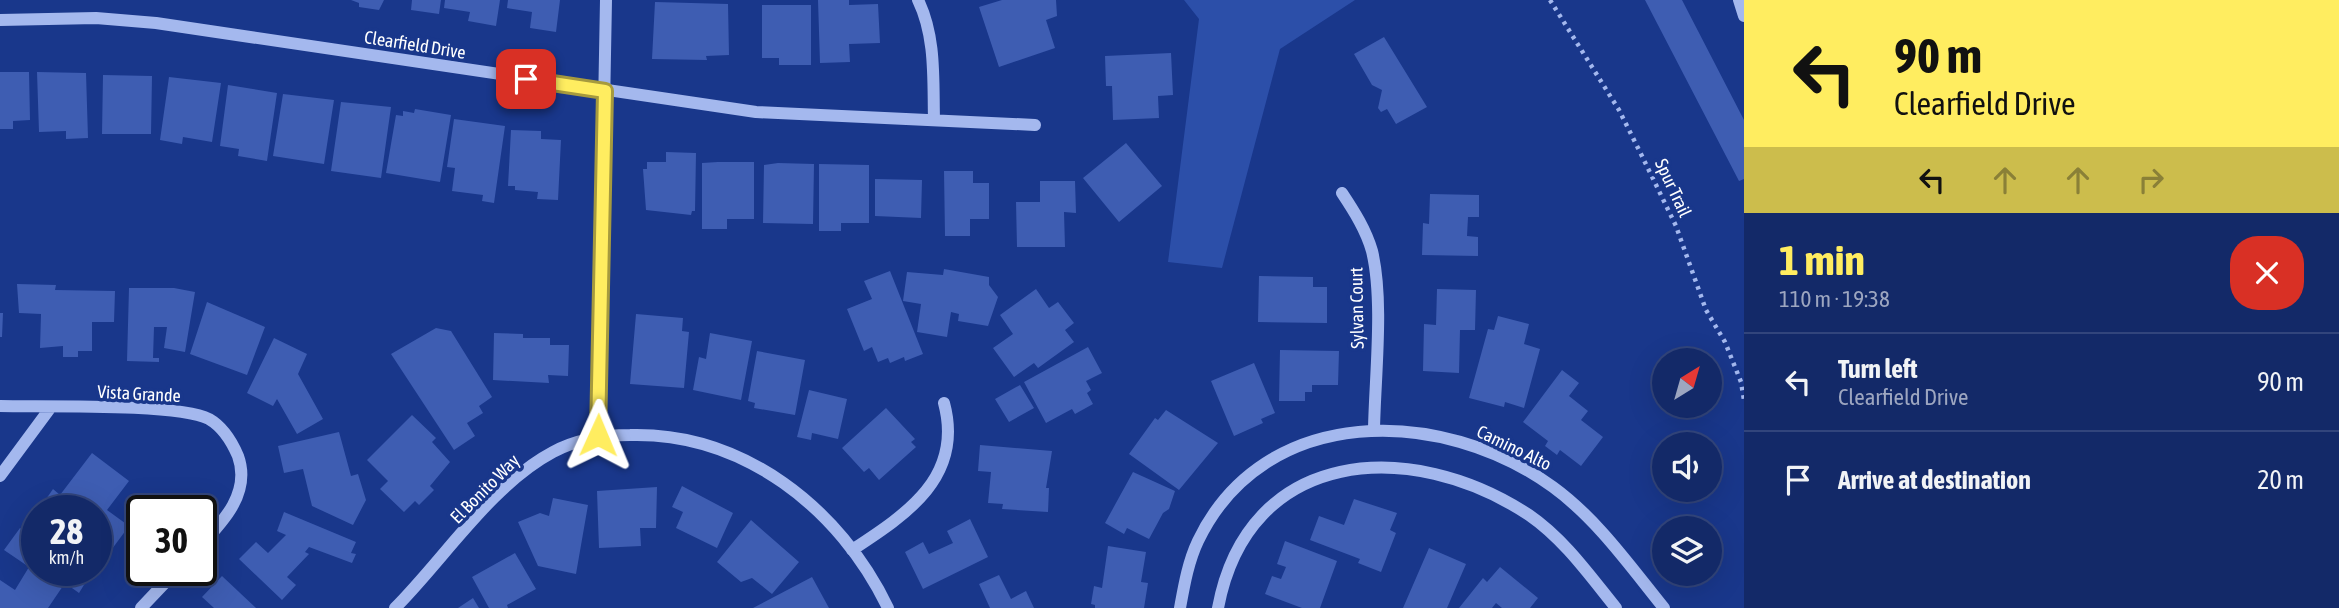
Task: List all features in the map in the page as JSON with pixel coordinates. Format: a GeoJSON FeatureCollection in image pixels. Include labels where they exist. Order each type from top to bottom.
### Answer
{"type":"FeatureCollection","features":[{"type":"Feature","properties":{"kind":"street"},"geometry":{"type":"LineString","coordinates":[[598,435],[606,0]]}},
{"type":"Feature","properties":{"kind":"street"},"geometry":{"type":"LineString","coordinates":[[918,0],[927,20],[933,61],[934,120]]}},
{"type":"Feature","properties":{"kind":"street"},"geometry":{"type":"LineString","coordinates":[[1739,0],[1744,16]]}},
{"type":"Feature","properties":{"kind":"street","name":"Clearfield Drive"},"geometry":{"type":"LineString","coordinates":[[0,20],[96,18],[156,23],[756,112],[1035,125]]}},
{"type":"Feature","properties":{"kind":"street","name":"Sylvan Court"},"geometry":{"type":"LineString","coordinates":[[1342,193],[1359,219],[1371,249],[1377,278],[1374,429]]}},
{"type":"Feature","properties":{"kind":"street"},"geometry":{"type":"LineString","coordinates":[[852,550],[901,518],[938,471],[949,447],[950,425],[944,402]]}},
{"type":"Feature","properties":{"kind":"street","name":"Vista Grande"},"geometry":{"type":"LineString","coordinates":[[0,406],[178,411],[209,419],[231,440],[242,468],[239,495],[217,528]]}},
{"type":"Feature","properties":{"kind":"street"},"geometry":{"type":"LineString","coordinates":[[0,476],[51,407]]}},
{"type":"Feature","properties":{"kind":"street","name":"Camino Alto"},"geometry":{"type":"LineString","coordinates":[[1180,608],[1197,542],[1215,511],[1239,485],[1266,463],[1296,445],[1330,435],[1374,429],[1420,432],[1470,445],[1515,464],[1543,481],[1599,529],[1664,608]]}},
{"type":"Feature","properties":{"kind":"street","name":"El Bonito Way"},"geometry":{"type":"LineString","coordinates":[[395,608],[522,472],[554,451],[598,435],[649,434],[693,440],[740,456],[784,482],[820,512],[852,550],[888,608]]}},
{"type":"Feature","properties":{"kind":"street"},"geometry":{"type":"LineString","coordinates":[[1219,608],[1232,558],[1246,533],[1265,512],[1311,480],[1338,471],[1375,467],[1414,470],[1458,480],[1498,497],[1531,517],[1559,541],[1616,608]]}},
{"type":"Feature","properties":{"kind":"street"},"geometry":{"type":"LineString","coordinates":[[141,608],[162,586]]}},
{"type":"Feature","properties":{"kind":"path","name":"Spur Trail"},"geometry":{"type":"LineString","coordinates":[[1550,0],[1613,99],[1676,226],[1706,310],[1725,342],[1741,382],[1744,400]]}},
{"type":"Feature","properties":{"kind":"shaded area"},"geometry":{"type":"Polygon","coordinates":[[[1184,0],[1355,0],[1280,49],[1222,268],[1168,262],[1199,19],[1184,0]]]}},
{"type":"Feature","properties":{"kind":"building"},"geometry":{"type":"Polygon","coordinates":[[[351,0],[384,0],[379,10],[359,7],[359,3],[351,0]]]}},
{"type":"Feature","properties":{"kind":"building"},"geometry":{"type":"Polygon","coordinates":[[[412,0],[441,0],[439,14],[411,10],[412,0]]]}},
{"type":"Feature","properties":{"kind":"building"},"geometry":{"type":"Polygon","coordinates":[[[445,0],[500,0],[496,26],[468,21],[470,12],[444,8],[445,0]]]}},
{"type":"Feature","properties":{"kind":"building"},"geometry":{"type":"Polygon","coordinates":[[[508,0],[560,0],[556,32],[530,28],[532,12],[507,8],[508,0]]]}},
{"type":"Feature","properties":{"kind":"building"},"geometry":{"type":"Polygon","coordinates":[[[818,0],[849,0],[849,5],[878,4],[880,43],[849,44],[850,62],[820,63],[818,0]]]}},
{"type":"Feature","properties":{"kind":"building"},"geometry":{"type":"Polygon","coordinates":[[[1002,0],[1056,0],[1057,16],[1046,20],[1055,48],[999,67],[979,7],[1002,0]]]}},
{"type":"Feature","properties":{"kind":"building"},"geometry":{"type":"Polygon","coordinates":[[[1645,0],[1682,0],[1744,120],[1744,179],[1739,181],[1645,0]]]}},
{"type":"Feature","properties":{"kind":"building"},"geometry":{"type":"Polygon","coordinates":[[[655,2],[728,4],[729,55],[706,56],[707,60],[652,59],[655,2]]]}},
{"type":"Feature","properties":{"kind":"building"},"geometry":{"type":"Polygon","coordinates":[[[762,5],[811,5],[811,65],[779,65],[779,58],[762,58],[762,5]]]}},
{"type":"Feature","properties":{"kind":"building"},"geometry":{"type":"Polygon","coordinates":[[[1384,37],[1427,107],[1396,124],[1387,109],[1381,112],[1378,108],[1382,90],[1372,85],[1354,54],[1384,37]]]}},
{"type":"Feature","properties":{"kind":"building"},"geometry":{"type":"Polygon","coordinates":[[[1171,53],[1173,95],[1158,96],[1159,118],[1113,120],[1112,86],[1106,86],[1105,56],[1171,53]]]}},
{"type":"Feature","properties":{"kind":"building"},"geometry":{"type":"Polygon","coordinates":[[[0,72],[29,72],[30,120],[13,121],[13,129],[0,129],[0,72]]]}},
{"type":"Feature","properties":{"kind":"building"},"geometry":{"type":"Polygon","coordinates":[[[37,72],[86,73],[88,138],[66,139],[66,131],[39,132],[37,72]]]}},
{"type":"Feature","properties":{"kind":"building"},"geometry":{"type":"Polygon","coordinates":[[[103,75],[152,76],[151,134],[102,134],[103,75]]]}},
{"type":"Feature","properties":{"kind":"building"},"geometry":{"type":"Polygon","coordinates":[[[169,77],[221,83],[212,142],[183,137],[182,144],[160,140],[169,77]]]}},
{"type":"Feature","properties":{"kind":"building"},"geometry":{"type":"Polygon","coordinates":[[[228,85],[277,93],[267,161],[238,156],[239,149],[220,146],[228,85]]]}},
{"type":"Feature","properties":{"kind":"building"},"geometry":{"type":"Polygon","coordinates":[[[283,94],[334,100],[324,164],[273,156],[283,94]]]}},
{"type":"Feature","properties":{"kind":"building"},"geometry":{"type":"Polygon","coordinates":[[[341,102],[391,107],[381,178],[331,171],[341,102]]]}},
{"type":"Feature","properties":{"kind":"building"},"geometry":{"type":"Polygon","coordinates":[[[415,109],[451,115],[440,182],[386,173],[396,115],[403,116],[403,111],[414,113],[415,109]]]}},
{"type":"Feature","properties":{"kind":"building"},"geometry":{"type":"Polygon","coordinates":[[[454,119],[505,126],[494,203],[482,201],[483,195],[452,191],[455,168],[447,167],[454,119]]]}},
{"type":"Feature","properties":{"kind":"building"},"geometry":{"type":"Polygon","coordinates":[[[511,130],[541,131],[541,139],[561,140],[558,200],[537,199],[538,192],[515,190],[515,186],[508,186],[511,130]]]}},
{"type":"Feature","properties":{"kind":"building"},"geometry":{"type":"Polygon","coordinates":[[[1126,143],[1162,186],[1119,222],[1083,178],[1126,143]]]}},
{"type":"Feature","properties":{"kind":"building"},"geometry":{"type":"Polygon","coordinates":[[[666,152],[696,153],[695,211],[692,211],[691,215],[646,210],[643,169],[647,169],[647,162],[666,162],[666,152]]]}},
{"type":"Feature","properties":{"kind":"building"},"geometry":{"type":"Polygon","coordinates":[[[754,162],[754,219],[727,219],[727,229],[702,229],[702,163],[754,162]]]}},
{"type":"Feature","properties":{"kind":"building"},"geometry":{"type":"Polygon","coordinates":[[[814,164],[813,224],[763,223],[764,165],[814,164]]]}},
{"type":"Feature","properties":{"kind":"building"},"geometry":{"type":"Polygon","coordinates":[[[819,164],[869,165],[869,223],[841,223],[841,231],[819,231],[819,164]]]}},
{"type":"Feature","properties":{"kind":"building"},"geometry":{"type":"Polygon","coordinates":[[[944,171],[973,171],[973,183],[989,183],[989,219],[970,219],[970,236],[945,236],[944,171]]]}},
{"type":"Feature","properties":{"kind":"building"},"geometry":{"type":"Polygon","coordinates":[[[875,179],[922,180],[921,218],[875,216],[875,179]]]}},
{"type":"Feature","properties":{"kind":"building"},"geometry":{"type":"Polygon","coordinates":[[[1040,181],[1075,181],[1076,213],[1064,212],[1065,247],[1017,247],[1016,202],[1040,202],[1040,181]]]}},
{"type":"Feature","properties":{"kind":"building"},"geometry":{"type":"Polygon","coordinates":[[[1430,194],[1479,195],[1479,217],[1468,217],[1467,236],[1478,237],[1478,256],[1422,255],[1423,223],[1429,224],[1430,194]]]}},
{"type":"Feature","properties":{"kind":"building"},"geometry":{"type":"Polygon","coordinates":[[[944,269],[989,277],[989,285],[998,297],[988,326],[958,321],[959,314],[951,312],[947,337],[917,332],[921,304],[903,301],[907,272],[943,275],[944,269]]]}},
{"type":"Feature","properties":{"kind":"building"},"geometry":{"type":"Polygon","coordinates":[[[890,271],[923,354],[905,361],[904,357],[890,363],[888,358],[878,362],[872,347],[864,351],[847,309],[872,299],[864,281],[890,271]]]}},
{"type":"Feature","properties":{"kind":"building"},"geometry":{"type":"Polygon","coordinates":[[[1259,276],[1313,277],[1313,287],[1327,287],[1327,323],[1258,322],[1259,276]]]}},
{"type":"Feature","properties":{"kind":"building"},"geometry":{"type":"Polygon","coordinates":[[[17,284],[56,285],[55,290],[115,291],[114,322],[92,322],[92,351],[78,351],[78,357],[63,357],[63,346],[40,348],[41,314],[19,313],[17,284]]]}},
{"type":"Feature","properties":{"kind":"building"},"geometry":{"type":"Polygon","coordinates":[[[129,288],[174,288],[195,292],[185,352],[164,348],[167,327],[154,327],[153,358],[159,358],[159,362],[127,361],[129,288]]]}},
{"type":"Feature","properties":{"kind":"building"},"geometry":{"type":"Polygon","coordinates":[[[1036,289],[1049,308],[1058,302],[1074,323],[1065,330],[1074,342],[1038,368],[1034,363],[1014,377],[993,348],[1013,334],[1000,315],[1036,289]]]}},
{"type":"Feature","properties":{"kind":"building"},"geometry":{"type":"Polygon","coordinates":[[[1437,289],[1476,290],[1475,330],[1460,330],[1459,373],[1423,371],[1424,324],[1436,325],[1437,289]]]}},
{"type":"Feature","properties":{"kind":"building"},"geometry":{"type":"Polygon","coordinates":[[[207,302],[265,327],[247,375],[190,354],[207,302]]]}},
{"type":"Feature","properties":{"kind":"building"},"geometry":{"type":"Polygon","coordinates":[[[0,313],[3,313],[2,337],[0,337],[0,313]]]}},
{"type":"Feature","properties":{"kind":"building"},"geometry":{"type":"Polygon","coordinates":[[[636,314],[683,318],[682,331],[689,332],[684,388],[630,384],[636,314]]]}},
{"type":"Feature","properties":{"kind":"building"},"geometry":{"type":"Polygon","coordinates":[[[1498,316],[1529,324],[1524,344],[1540,349],[1524,408],[1505,402],[1504,407],[1469,398],[1488,329],[1494,330],[1498,316]]]}},
{"type":"Feature","properties":{"kind":"building"},"geometry":{"type":"Polygon","coordinates":[[[436,328],[451,331],[492,397],[479,406],[483,413],[467,423],[475,436],[454,450],[391,354],[436,328]]]}},
{"type":"Feature","properties":{"kind":"building"},"geometry":{"type":"Polygon","coordinates":[[[494,333],[523,334],[523,338],[550,338],[550,345],[569,345],[568,376],[548,375],[549,383],[493,380],[494,333]]]}},
{"type":"Feature","properties":{"kind":"building"},"geometry":{"type":"Polygon","coordinates":[[[710,333],[752,341],[741,400],[693,390],[699,357],[706,359],[710,333]]]}},
{"type":"Feature","properties":{"kind":"building"},"geometry":{"type":"Polygon","coordinates":[[[274,338],[307,354],[298,374],[323,419],[297,434],[277,399],[273,406],[247,393],[274,338]]]}},
{"type":"Feature","properties":{"kind":"building"},"geometry":{"type":"Polygon","coordinates":[[[1088,347],[1102,373],[1086,381],[1091,390],[1087,393],[1093,404],[1075,414],[1072,409],[1046,423],[1024,382],[1088,347]]]}},
{"type":"Feature","properties":{"kind":"building"},"geometry":{"type":"Polygon","coordinates":[[[1280,350],[1339,351],[1338,385],[1312,385],[1312,392],[1305,392],[1305,401],[1279,401],[1280,350]]]}},
{"type":"Feature","properties":{"kind":"building"},"geometry":{"type":"Polygon","coordinates":[[[757,351],[805,360],[795,415],[754,408],[755,403],[748,401],[757,351]]]}},
{"type":"Feature","properties":{"kind":"building"},"geometry":{"type":"Polygon","coordinates":[[[1254,363],[1275,413],[1261,419],[1263,423],[1234,436],[1211,381],[1254,363]]]}},
{"type":"Feature","properties":{"kind":"building"},"geometry":{"type":"Polygon","coordinates":[[[1562,370],[1579,383],[1569,396],[1588,411],[1581,420],[1603,437],[1581,466],[1560,450],[1557,455],[1545,446],[1548,441],[1523,422],[1562,370]]]}},
{"type":"Feature","properties":{"kind":"building"},"geometry":{"type":"Polygon","coordinates":[[[1020,385],[1034,408],[1009,422],[995,399],[1020,385]]]}},
{"type":"Feature","properties":{"kind":"building"},"geometry":{"type":"Polygon","coordinates":[[[809,390],[847,399],[838,439],[812,433],[811,440],[797,437],[809,390]]]}},
{"type":"Feature","properties":{"kind":"building"},"geometry":{"type":"Polygon","coordinates":[[[886,408],[915,439],[911,442],[916,447],[879,480],[869,468],[864,472],[842,448],[886,408]]]}},
{"type":"Feature","properties":{"kind":"building"},"geometry":{"type":"Polygon","coordinates":[[[1166,410],[1218,443],[1179,490],[1129,454],[1155,418],[1158,420],[1166,410]]]}},
{"type":"Feature","properties":{"kind":"building"},"geometry":{"type":"Polygon","coordinates":[[[412,415],[436,438],[432,442],[450,462],[430,486],[434,490],[419,505],[415,501],[404,512],[380,489],[388,481],[367,460],[412,415]]]}},
{"type":"Feature","properties":{"kind":"building"},"geometry":{"type":"Polygon","coordinates":[[[339,432],[351,476],[358,474],[366,500],[353,525],[312,506],[303,469],[284,473],[278,446],[339,432]]]}},
{"type":"Feature","properties":{"kind":"building"},"geometry":{"type":"Polygon","coordinates":[[[980,445],[1052,451],[1046,488],[1049,488],[1048,512],[1002,509],[1003,504],[988,503],[991,472],[978,471],[980,445]]]}},
{"type":"Feature","properties":{"kind":"building"},"geometry":{"type":"Polygon","coordinates":[[[92,453],[129,481],[112,503],[112,495],[60,495],[92,453]]]}},
{"type":"Feature","properties":{"kind":"building"},"geometry":{"type":"Polygon","coordinates":[[[1133,472],[1175,491],[1169,509],[1163,513],[1149,539],[1127,528],[1124,534],[1105,523],[1133,472]]]}},
{"type":"Feature","properties":{"kind":"building"},"geometry":{"type":"Polygon","coordinates":[[[682,486],[733,513],[717,548],[676,528],[683,512],[672,507],[682,486]]]}},
{"type":"Feature","properties":{"kind":"building"},"geometry":{"type":"Polygon","coordinates":[[[657,487],[656,528],[640,528],[641,546],[599,548],[597,491],[657,487]]]}},
{"type":"Feature","properties":{"kind":"building"},"geometry":{"type":"Polygon","coordinates":[[[53,489],[60,495],[49,495],[53,489]]]}},
{"type":"Feature","properties":{"kind":"building"},"geometry":{"type":"Polygon","coordinates":[[[553,498],[588,505],[576,574],[538,566],[518,522],[540,513],[549,516],[553,498]]]}},
{"type":"Feature","properties":{"kind":"building"},"geometry":{"type":"Polygon","coordinates":[[[1354,499],[1397,513],[1390,530],[1396,533],[1381,572],[1358,563],[1360,559],[1310,540],[1319,516],[1344,525],[1354,499]]]}},
{"type":"Feature","properties":{"kind":"building"},"geometry":{"type":"Polygon","coordinates":[[[284,512],[356,542],[351,553],[356,554],[352,563],[309,547],[305,552],[309,554],[287,577],[296,585],[282,600],[239,559],[256,542],[268,553],[286,535],[277,531],[284,512]]]}},
{"type":"Feature","properties":{"kind":"building"},"geometry":{"type":"Polygon","coordinates":[[[112,514],[126,524],[126,530],[112,549],[112,514]]]}},
{"type":"Feature","properties":{"kind":"building"},"geometry":{"type":"Polygon","coordinates":[[[970,519],[988,557],[923,589],[905,552],[923,542],[929,554],[953,543],[947,531],[970,519]]]}},
{"type":"Feature","properties":{"kind":"building"},"geometry":{"type":"Polygon","coordinates":[[[751,520],[799,562],[772,594],[752,578],[741,582],[717,562],[751,520]]]}},
{"type":"Feature","properties":{"kind":"building"},"geometry":{"type":"Polygon","coordinates":[[[20,528],[21,529],[21,562],[4,550],[20,528]]]}},
{"type":"Feature","properties":{"kind":"building"},"geometry":{"type":"Polygon","coordinates":[[[1285,541],[1337,561],[1320,608],[1302,608],[1265,594],[1272,576],[1281,579],[1286,567],[1277,564],[1285,541]]]}},
{"type":"Feature","properties":{"kind":"building"},"geometry":{"type":"Polygon","coordinates":[[[1108,546],[1146,552],[1141,582],[1148,583],[1144,608],[1095,608],[1095,605],[1091,604],[1094,586],[1102,588],[1108,546]]]}},
{"type":"Feature","properties":{"kind":"building"},"geometry":{"type":"Polygon","coordinates":[[[1429,548],[1466,564],[1447,608],[1403,608],[1429,548]]]}},
{"type":"Feature","properties":{"kind":"building"},"geometry":{"type":"Polygon","coordinates":[[[515,553],[536,589],[507,605],[508,608],[489,608],[472,577],[515,553]]]}},
{"type":"Feature","properties":{"kind":"building"},"geometry":{"type":"Polygon","coordinates":[[[1500,567],[1538,598],[1530,608],[1502,608],[1496,603],[1492,608],[1459,608],[1483,578],[1487,582],[1500,567]]]}},
{"type":"Feature","properties":{"kind":"building"},"geometry":{"type":"Polygon","coordinates":[[[999,575],[1011,599],[1026,591],[1034,608],[990,608],[979,584],[999,575]]]}},
{"type":"Feature","properties":{"kind":"building"},"geometry":{"type":"Polygon","coordinates":[[[222,576],[256,608],[214,608],[202,597],[212,586],[217,586],[217,581],[222,576]]]}},
{"type":"Feature","properties":{"kind":"building"},"geometry":{"type":"Polygon","coordinates":[[[812,577],[829,608],[753,608],[812,577]]]}},
{"type":"Feature","properties":{"kind":"building"},"geometry":{"type":"Polygon","coordinates":[[[0,580],[15,590],[21,580],[21,586],[63,586],[48,608],[0,608],[0,580]]]}},
{"type":"Feature","properties":{"kind":"building"},"geometry":{"type":"Polygon","coordinates":[[[69,586],[83,586],[79,593],[69,586]]]}},
{"type":"Feature","properties":{"kind":"building"},"geometry":{"type":"Polygon","coordinates":[[[473,598],[479,608],[458,608],[473,598]]]}},
{"type":"Feature","properties":{"kind":"route"},"geometry":{"type":"LineString","coordinates":[[526,79],[605,91],[598,435]]}}]}
